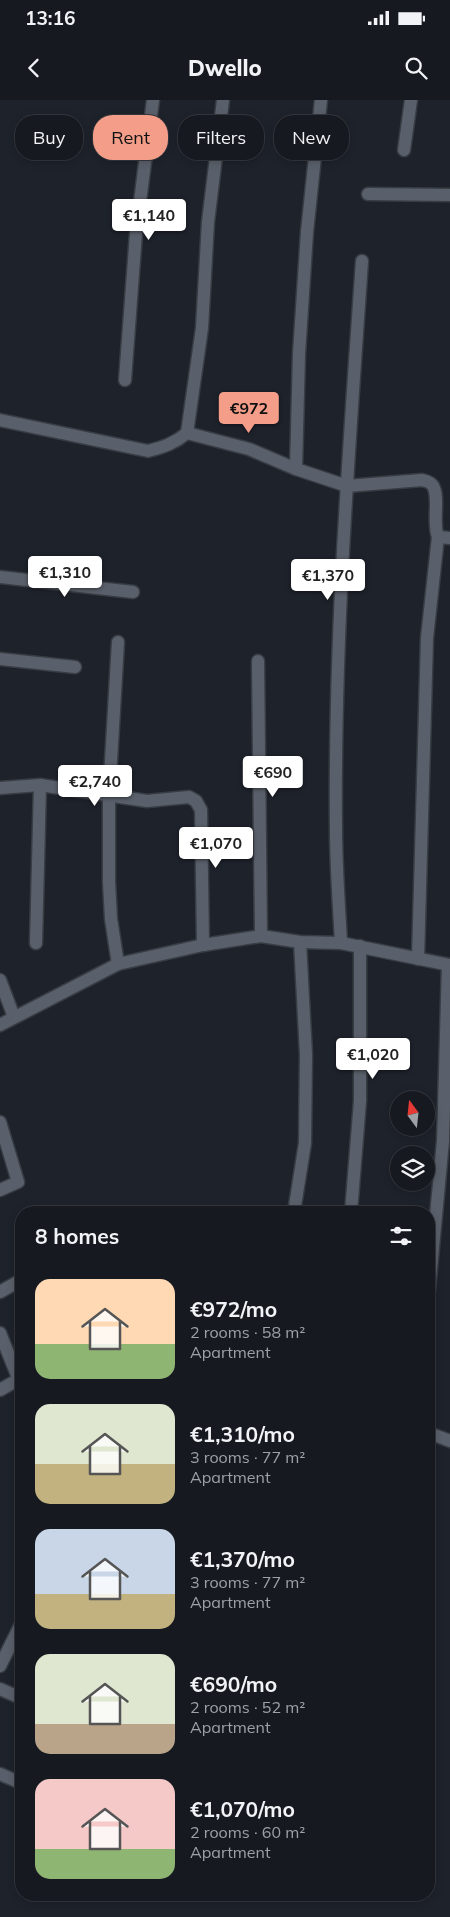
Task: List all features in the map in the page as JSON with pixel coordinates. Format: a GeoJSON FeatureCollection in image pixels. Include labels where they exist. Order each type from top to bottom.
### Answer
{"type":"FeatureCollection","features":[{"type":"Feature","properties":{"kind":"street"},"geometry":{"type":"LineString","coordinates":[[125,380],[136,233],[153,100]]}},
{"type":"Feature","properties":{"kind":"street"},"geometry":{"type":"LineString","coordinates":[[0,420],[148,451],[166,447],[187,433],[202,328],[208,222],[223,100]]}},
{"type":"Feature","properties":{"kind":"street"},"geometry":{"type":"LineString","coordinates":[[296,469],[298,354],[307,232],[321,100]]}},
{"type":"Feature","properties":{"kind":"street"},"geometry":{"type":"LineString","coordinates":[[404,150],[410,100]]}},
{"type":"Feature","properties":{"kind":"street"},"geometry":{"type":"LineString","coordinates":[[368,194],[450,195]]}},
{"type":"Feature","properties":{"kind":"street"},"geometry":{"type":"LineString","coordinates":[[341,943],[336,830],[337,723],[347,486],[362,261]]}},
{"type":"Feature","properties":{"kind":"street"},"geometry":{"type":"LineString","coordinates":[[187,433],[249,448],[296,469],[347,486],[422,480],[429,482],[433,486],[435,499],[434,529],[444,537],[427,638],[418,959]]}},
{"type":"Feature","properties":{"kind":"street"},"geometry":{"type":"LineString","coordinates":[[0,577],[133,592]]}},
{"type":"Feature","properties":{"kind":"street"},"geometry":{"type":"LineString","coordinates":[[118,642],[109,795],[109,882],[111,919],[118,964]]}},
{"type":"Feature","properties":{"kind":"street"},"geometry":{"type":"LineString","coordinates":[[0,659],[75,667]]}},
{"type":"Feature","properties":{"kind":"street"},"geometry":{"type":"LineString","coordinates":[[258,661],[261,936]]}},
{"type":"Feature","properties":{"kind":"street"},"geometry":{"type":"LineString","coordinates":[[36,943],[40,785]]}},
{"type":"Feature","properties":{"kind":"street"},"geometry":{"type":"LineString","coordinates":[[0,788],[40,785],[148,800],[189,797],[196,801],[201,810],[203,945]]}},
{"type":"Feature","properties":{"kind":"street"},"geometry":{"type":"LineString","coordinates":[[0,1025],[118,964],[203,945],[261,936],[300,942],[341,943],[449,965],[443,1142],[435,1227]]}},
{"type":"Feature","properties":{"kind":"street"},"geometry":{"type":"LineString","coordinates":[[294,1206],[305,1143],[306,1055],[300,942]]}},
{"type":"Feature","properties":{"kind":"street"},"geometry":{"type":"LineString","coordinates":[[351,1206],[360,1101],[360,946]]}},
{"type":"Feature","properties":{"kind":"street"},"geometry":{"type":"LineString","coordinates":[[0,980],[14,1017]]}},
{"type":"Feature","properties":{"kind":"street"},"geometry":{"type":"LineString","coordinates":[[0,1122],[18,1182],[0,1190]]}},
{"type":"Feature","properties":{"kind":"street"},"geometry":{"type":"LineString","coordinates":[[0,1292],[15,1283]]}},
{"type":"Feature","properties":{"kind":"street"},"geometry":{"type":"LineString","coordinates":[[0,1333],[15,1369]]}},
{"type":"Feature","properties":{"kind":"street"},"geometry":{"type":"LineString","coordinates":[[0,1390],[15,1383]]}},
{"type":"Feature","properties":{"kind":"street"},"geometry":{"type":"LineString","coordinates":[[435,1435],[450,1441]]}},
{"type":"Feature","properties":{"kind":"street"},"geometry":{"type":"LineString","coordinates":[[0,1666],[15,1636]]}},
{"type":"Feature","properties":{"kind":"street"},"geometry":{"type":"LineString","coordinates":[[0,1690],[15,1696]]}},
{"type":"Feature","properties":{"kind":"street"},"geometry":{"type":"LineString","coordinates":[[0,1774],[15,1780]]}}]}
